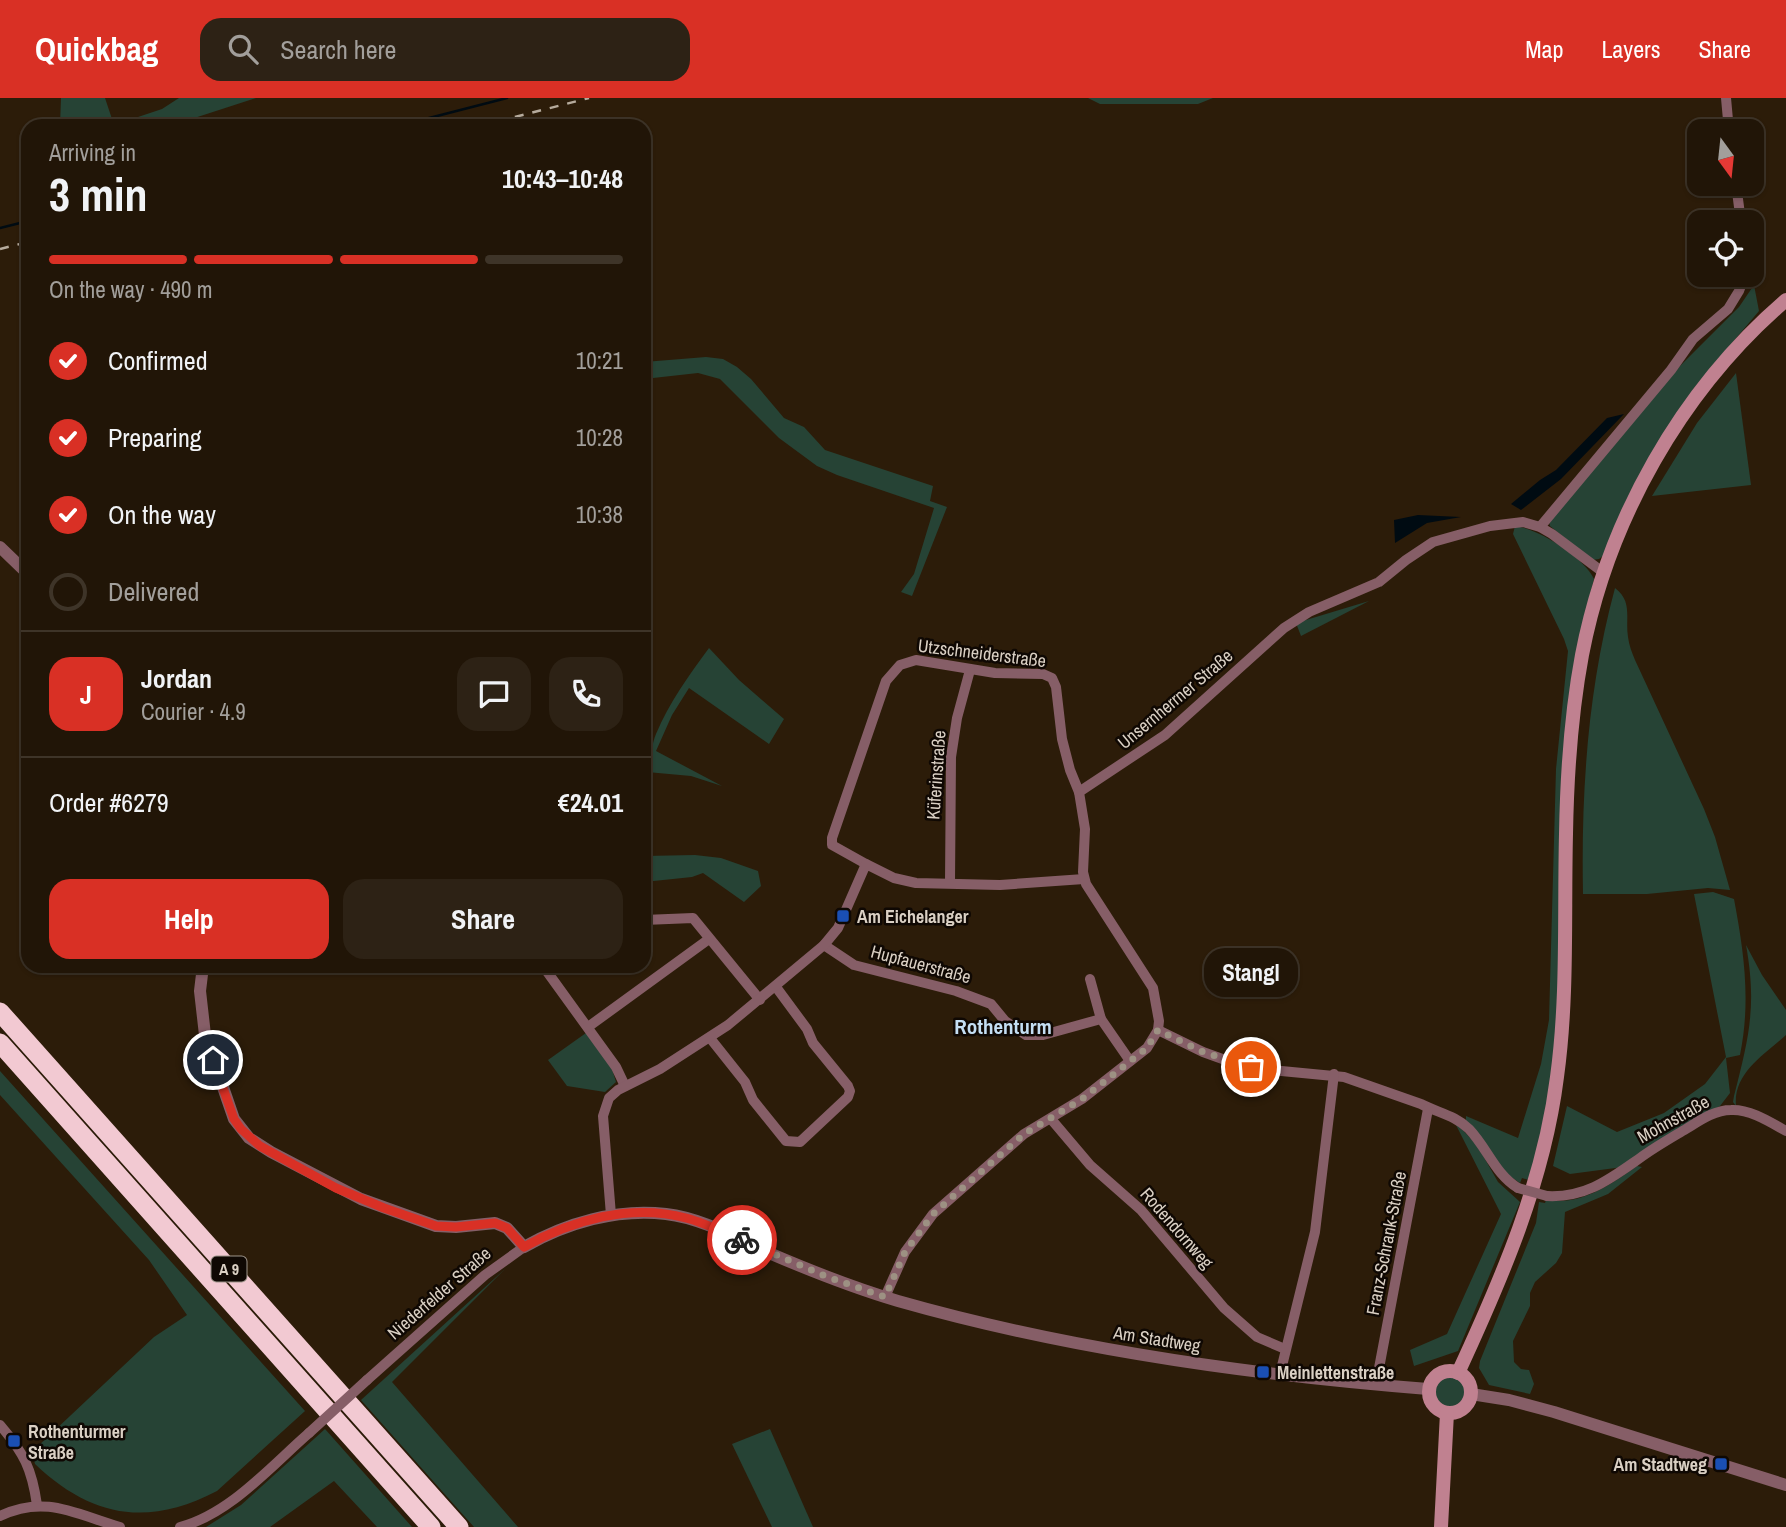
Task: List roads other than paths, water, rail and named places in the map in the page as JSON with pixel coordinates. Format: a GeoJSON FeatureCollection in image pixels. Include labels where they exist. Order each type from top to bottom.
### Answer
{"type":"FeatureCollection","features":[{"type":"Feature","properties":{"kind":"highway","name":"A 9"},"geometry":{"type":"LineString","coordinates":[[0,1012],[459,1527]]}},
{"type":"Feature","properties":{"kind":"highway","name":"A 9"},"geometry":{"type":"LineString","coordinates":[[0,1043],[431,1527]]}},
{"type":"Feature","properties":{"kind":"main road"},"geometry":{"type":"LineString","coordinates":[[1458,1373],[1519,1230],[1541,1161],[1551,1117],[1563,1009],[1566,821],[1572,725],[1582,653],[1604,573],[1635,497],[1680,419],[1732,354],[1786,300]]}},
{"type":"Feature","properties":{"kind":"main road"},"geometry":{"type":"LineString","coordinates":[[1450,1371],[1458,1373],[1468,1381],[1471,1394],[1464,1408],[1447,1413],[1433,1406],[1428,1389],[1439,1374],[1450,1371]]}},
{"type":"Feature","properties":{"kind":"main road"},"geometry":{"type":"LineString","coordinates":[[1441,1527],[1447,1413]]}},
{"type":"Feature","properties":{"kind":"street"},"geometry":{"type":"LineString","coordinates":[[1726,98],[1728,119]]}},
{"type":"Feature","properties":{"kind":"street"},"geometry":{"type":"LineString","coordinates":[[1604,573],[1541,527],[1671,370],[1693,339],[1728,309],[1740,287]]}},
{"type":"Feature","properties":{"kind":"street","name":"Unsernherrner Straße"},"geometry":{"type":"LineString","coordinates":[[1079,792],[1165,735],[1294,622],[1327,604],[1379,582],[1433,542],[1506,523],[1523,522],[1541,527]]}},
{"type":"Feature","properties":{"kind":"street"},"geometry":{"type":"LineString","coordinates":[[0,547],[21,567]]}},
{"type":"Feature","properties":{"kind":"street","name":"Utzschneiderstraße"},"geometry":{"type":"LineString","coordinates":[[866,864],[837,850],[832,845],[832,838],[889,675],[900,665],[916,660],[970,670],[1043,674],[1052,678],[1056,687],[1066,756],[1079,792]]}},
{"type":"Feature","properties":{"kind":"street","name":"Küferinstraße"},"geometry":{"type":"LineString","coordinates":[[950,883],[951,757],[957,718],[970,670]]}},
{"type":"Feature","properties":{"kind":"street"},"geometry":{"type":"LineString","coordinates":[[885,1297],[905,1252],[933,1214],[1024,1134],[1082,1099],[1147,1048],[1158,1030],[1153,988],[1084,879],[1085,830],[1079,792]]}},
{"type":"Feature","properties":{"kind":"street"},"geometry":{"type":"LineString","coordinates":[[611,1215],[603,1116],[609,1098],[625,1086],[660,1069],[710,1038],[776,987],[824,945],[838,928],[866,864],[905,881],[1000,885],[1084,879]]}},
{"type":"Feature","properties":{"kind":"street"},"geometry":{"type":"LineString","coordinates":[[651,920],[693,919],[760,1000]]}},
{"type":"Feature","properties":{"kind":"street"},"geometry":{"type":"LineString","coordinates":[[587,1027],[709,939]]}},
{"type":"Feature","properties":{"kind":"street","name":"Hupfauerstraße"},"geometry":{"type":"LineString","coordinates":[[824,945],[854,965],[972,996],[990,1004],[1005,1021],[1026,1035],[1035,1037],[1101,1019]]}},
{"type":"Feature","properties":{"kind":"street"},"geometry":{"type":"LineString","coordinates":[[202,973],[200,990],[205,1035],[230,1109],[249,1138],[361,1199],[436,1226],[495,1223],[507,1228],[524,1247]]}},
{"type":"Feature","properties":{"kind":"street"},"geometry":{"type":"LineString","coordinates":[[548,973],[616,1067],[625,1086]]}},
{"type":"Feature","properties":{"kind":"street"},"geometry":{"type":"LineString","coordinates":[[1090,979],[1101,1019],[1130,1061]]}},
{"type":"Feature","properties":{"kind":"street"},"geometry":{"type":"LineString","coordinates":[[710,1038],[745,1083],[753,1100],[786,1141],[792,1144],[800,1142],[848,1097],[850,1091],[813,1043],[807,1029],[776,987]]}},
{"type":"Feature","properties":{"kind":"street"},"geometry":{"type":"LineString","coordinates":[[1158,1030],[1203,1052],[1251,1067],[1334,1074],[1421,1104],[1427,1109]]}},
{"type":"Feature","properties":{"kind":"street"},"geometry":{"type":"LineString","coordinates":[[1280,1374],[1315,1232],[1334,1074]]}},
{"type":"Feature","properties":{"kind":"street","name":"Mohnstraße"},"geometry":{"type":"LineString","coordinates":[[1427,1109],[1446,1113],[1463,1124],[1479,1141],[1500,1174],[1518,1188],[1547,1196],[1584,1192],[1597,1187],[1662,1144],[1718,1112],[1746,1112],[1786,1131]]}},
{"type":"Feature","properties":{"kind":"street","name":"Franz-Schrank-Straße"},"geometry":{"type":"LineString","coordinates":[[1376,1384],[1428,1117],[1427,1109]]}},
{"type":"Feature","properties":{"kind":"street","name":"Rodendornweg"},"geometry":{"type":"LineString","coordinates":[[1051,1119],[1090,1165],[1141,1210],[1224,1308],[1257,1337],[1285,1349]]}},
{"type":"Feature","properties":{"kind":"street","name":"Niederfelder Straße"},"geometry":{"type":"LineString","coordinates":[[180,1527],[202,1520],[228,1505],[485,1275],[524,1247],[558,1230],[611,1215],[649,1212],[667,1214],[698,1222],[783,1259],[885,1297]]}},
{"type":"Feature","properties":{"kind":"street","name":"Am Stadtweg"},"geometry":{"type":"LineString","coordinates":[[885,1297],[956,1318],[1180,1361],[1428,1389]]}},
{"type":"Feature","properties":{"kind":"street"},"geometry":{"type":"LineString","coordinates":[[1471,1394],[1509,1400],[1554,1412],[1786,1485]]}},
{"type":"Feature","properties":{"kind":"street"},"geometry":{"type":"LineString","coordinates":[[0,1425],[25,1457],[33,1480],[37,1506]]}},
{"type":"Feature","properties":{"kind":"street"},"geometry":{"type":"LineString","coordinates":[[0,1516],[37,1506],[64,1508],[120,1527]]}},
{"type":"Feature","properties":{"kind":"waterway"},"geometry":{"type":"LineString","coordinates":[[425,119],[507,98]]}},
{"type":"Feature","properties":{"kind":"waterway"},"geometry":{"type":"LineString","coordinates":[[0,228],[21,223]]}},
{"type":"Feature","properties":{"kind":"railway"},"geometry":{"type":"LineString","coordinates":[[507,119],[589,98]]}},
{"type":"Feature","properties":{"kind":"railway"},"geometry":{"type":"LineString","coordinates":[[0,249],[21,244]]}},
{"type":"Feature","properties":{"kind":"place","name":"Am Eichelanger"},"geometry":{"type":"Point","coordinates":[843,916]}},
{"type":"Feature","properties":{"kind":"place","name":"Stangl"},"geometry":{"type":"Point","coordinates":[1251,1067]}},
{"type":"Feature","properties":{"kind":"place","name":"Meinlettenstraße"},"geometry":{"type":"Point","coordinates":[1263,1372]}},
{"type":"Feature","properties":{"kind":"place","name":"Rothenturmer Straße"},"geometry":{"type":"Point","coordinates":[14,1441]}},
{"type":"Feature","properties":{"kind":"place","name":"Am Stadtweg"},"geometry":{"type":"Point","coordinates":[1721,1464]}},
{"type":"Feature","properties":{"kind":"district","name":"Rothenturm"},"geometry":{"type":"Point","coordinates":[1003,1026]}}]}
